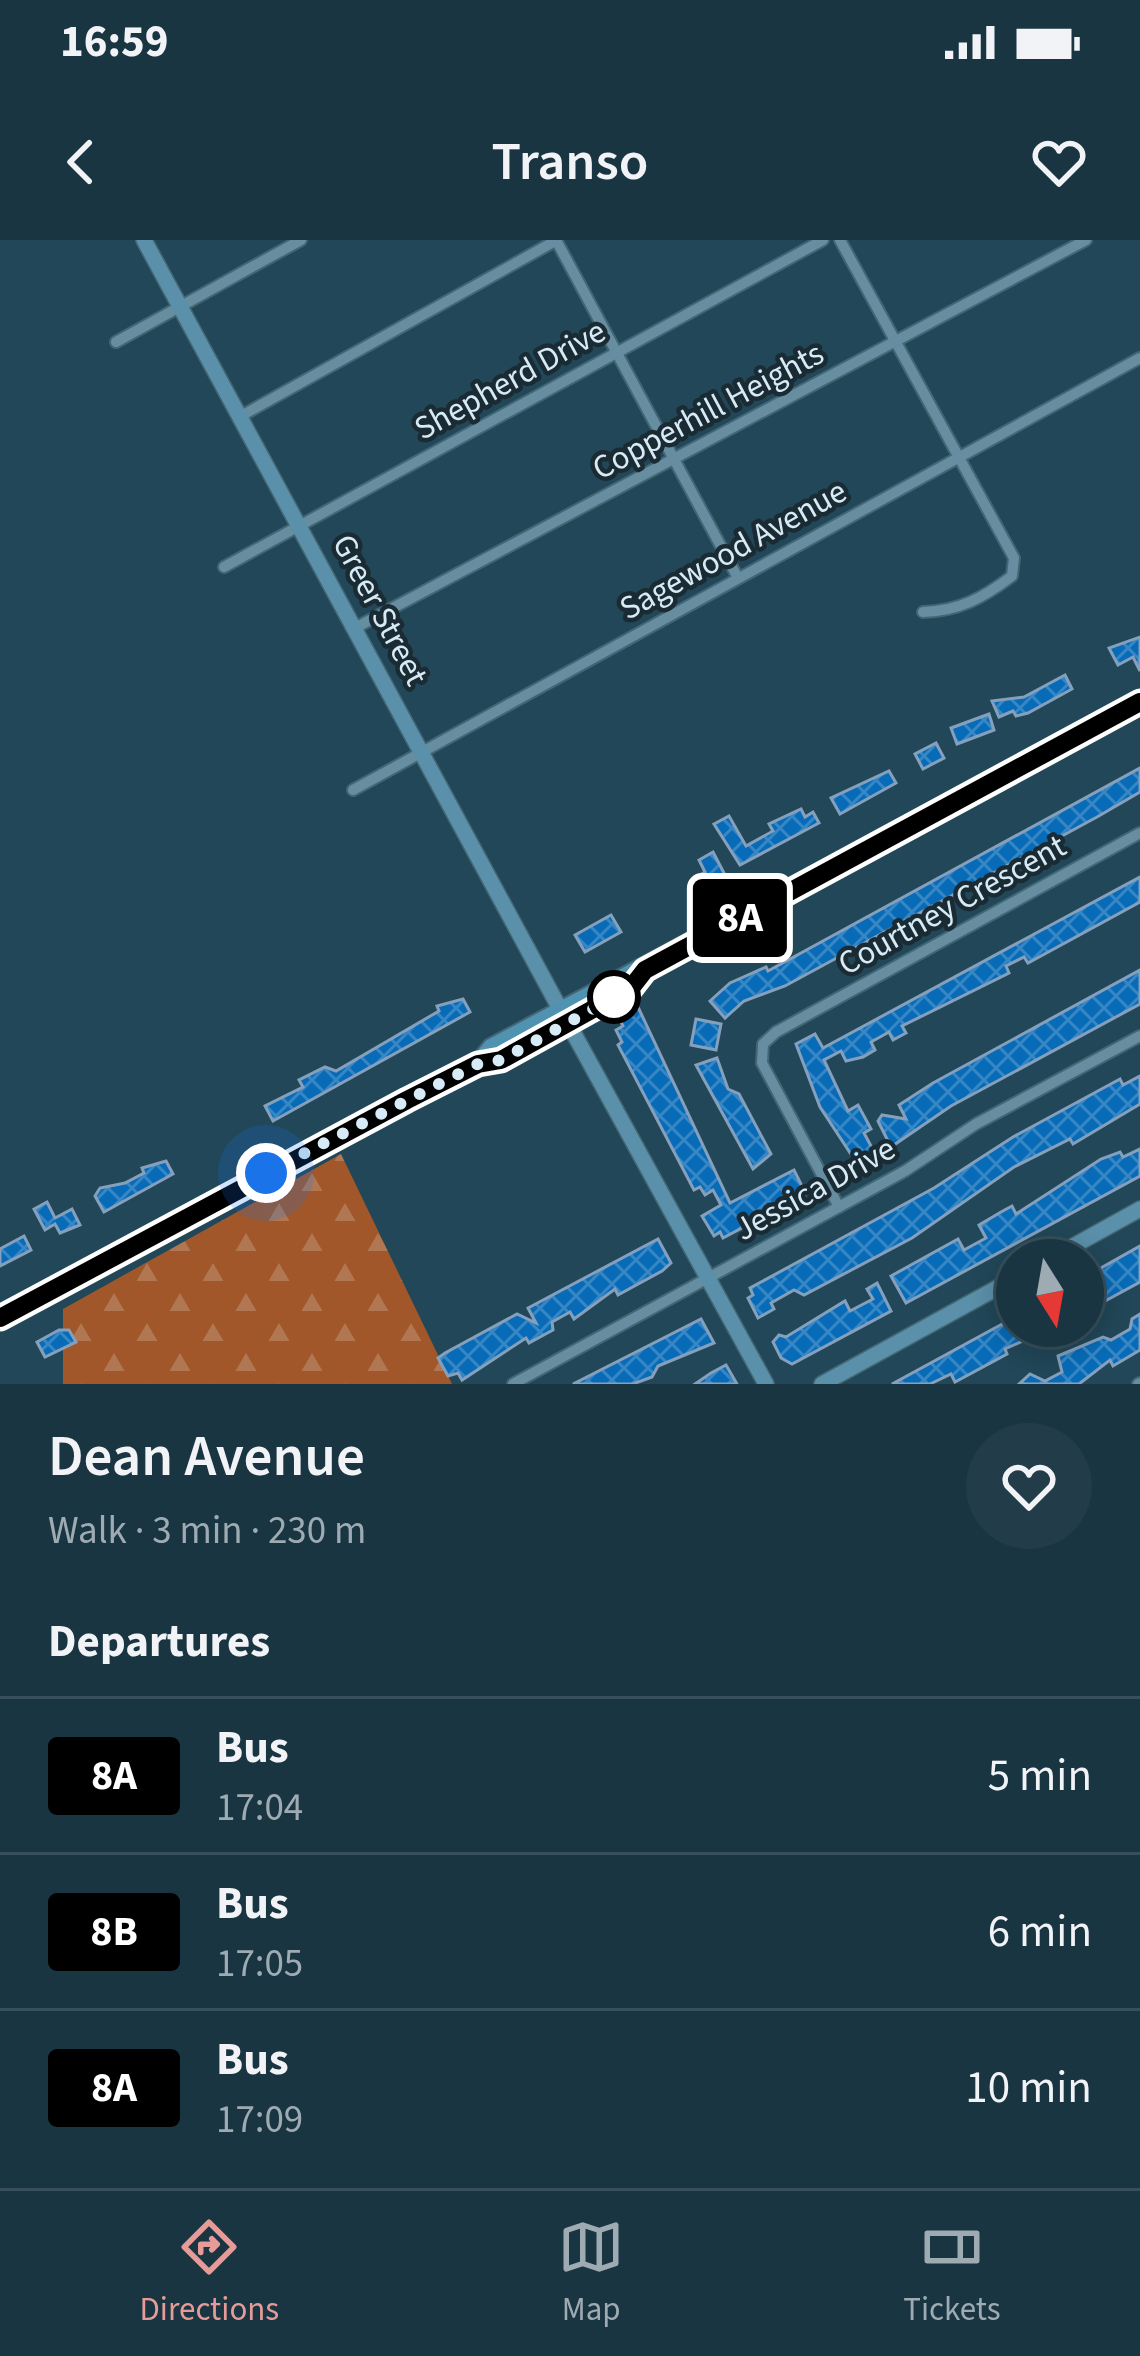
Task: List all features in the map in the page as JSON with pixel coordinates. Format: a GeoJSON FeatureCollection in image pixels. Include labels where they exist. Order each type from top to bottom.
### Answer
{"type":"FeatureCollection","features":[{"type":"Feature","properties":{"kind":"main road"},"geometry":{"type":"LineString","coordinates":[[0,1318],[478,1064],[491,1047],[564,1016],[624,975],[645,970],[1140,702]]}},
{"type":"Feature","properties":{"kind":"street","name":"Greer Street"},"geometry":{"type":"LineString","coordinates":[[144,240],[766,1384]]}},
{"type":"Feature","properties":{"kind":"street"},"geometry":{"type":"LineString","coordinates":[[116,341],[301,240]]}},
{"type":"Feature","properties":{"kind":"street"},"geometry":{"type":"LineString","coordinates":[[241,416],[556,240],[738,578]]}},
{"type":"Feature","properties":{"kind":"street","name":"Shepherd Drive"},"geometry":{"type":"LineString","coordinates":[[224,567],[824,240]]}},
{"type":"Feature","properties":{"kind":"street"},"geometry":{"type":"LineString","coordinates":[[839,240],[1013,558],[1012,576],[956,610],[923,612]]}},
{"type":"Feature","properties":{"kind":"street","name":"Copperhill Heights"},"geometry":{"type":"LineString","coordinates":[[355,628],[1086,240]]}},
{"type":"Feature","properties":{"kind":"street","name":"Sagewood Avenue"},"geometry":{"type":"LineString","coordinates":[[353,790],[1140,358]]}},
{"type":"Feature","properties":{"kind":"street","name":"Courtney Crescent"},"geometry":{"type":"LineString","coordinates":[[839,1207],[763,1063],[763,1044],[776,1032],[1140,833]]}},
{"type":"Feature","properties":{"kind":"street","name":"Jessica Drive"},"geometry":{"type":"LineString","coordinates":[[513,1384],[1140,1036]]}},
{"type":"Feature","properties":{"kind":"street"},"geometry":{"type":"LineString","coordinates":[[1086,1239],[1140,1209]]}},
{"type":"Feature","properties":{"kind":"street"},"geometry":{"type":"LineString","coordinates":[[822,1384],[996,1289]]}},
{"type":"Feature","properties":{"kind":"green space"},"geometry":{"type":"Polygon","coordinates":[[[341,1154],[452,1384],[63,1384],[63,1309],[341,1154]]]}},
{"type":"Feature","properties":{"kind":"building"},"geometry":{"type":"Polygon","coordinates":[[[1140,637],[1140,671],[1133,657],[1118,665],[1109,648],[1140,637]]]}},
{"type":"Feature","properties":{"kind":"building"},"geometry":{"type":"Polygon","coordinates":[[[1065,675],[1072,689],[1028,713],[1016,716],[1013,711],[999,717],[992,701],[1024,697],[1065,675]]]}},
{"type":"Feature","properties":{"kind":"building"},"geometry":{"type":"Polygon","coordinates":[[[989,714],[994,730],[957,744],[951,728],[989,714]]]}},
{"type":"Feature","properties":{"kind":"building"},"geometry":{"type":"Polygon","coordinates":[[[936,743],[944,758],[923,769],[915,754],[936,743]]]}},
{"type":"Feature","properties":{"kind":"building"},"geometry":{"type":"Polygon","coordinates":[[[1140,768],[1140,792],[1097,817],[785,986],[744,1001],[725,1018],[710,1001],[730,983],[766,967],[768,971],[1140,768]]]}},
{"type":"Feature","properties":{"kind":"building"},"geometry":{"type":"Polygon","coordinates":[[[889,771],[896,783],[840,814],[831,798],[889,771]]]}},
{"type":"Feature","properties":{"kind":"building"},"geometry":{"type":"Polygon","coordinates":[[[801,809],[805,817],[813,812],[819,823],[740,865],[714,824],[729,816],[746,846],[773,831],[769,824],[801,809]]]}},
{"type":"Feature","properties":{"kind":"building"},"geometry":{"type":"Polygon","coordinates":[[[713,852],[725,875],[702,888],[696,877],[705,872],[699,860],[713,852]]]}},
{"type":"Feature","properties":{"kind":"building"},"geometry":{"type":"Polygon","coordinates":[[[1140,877],[1140,902],[1028,963],[1024,957],[1006,966],[1009,973],[902,1026],[906,1033],[893,1040],[889,1032],[871,1042],[875,1050],[863,1057],[846,1061],[841,1051],[824,1060],[848,1111],[858,1105],[871,1129],[864,1133],[879,1161],[862,1171],[820,1107],[796,1044],[815,1034],[823,1048],[1140,877]]]}},
{"type":"Feature","properties":{"kind":"building"},"geometry":{"type":"Polygon","coordinates":[[[611,915],[621,932],[585,952],[575,935],[611,915]]]}},
{"type":"Feature","properties":{"kind":"building"},"geometry":{"type":"Polygon","coordinates":[[[1140,970],[1140,1004],[951,1106],[891,1147],[878,1121],[882,1115],[906,1119],[899,1105],[933,1083],[1140,970]]]}},
{"type":"Feature","properties":{"kind":"building"},"geometry":{"type":"Polygon","coordinates":[[[463,999],[470,1012],[273,1121],[265,1106],[303,1087],[299,1080],[325,1067],[336,1071],[439,1011],[437,1006],[463,999]]]}},
{"type":"Feature","properties":{"kind":"building"},"geometry":{"type":"Polygon","coordinates":[[[638,1007],[730,1203],[794,1170],[806,1194],[723,1238],[720,1232],[714,1236],[702,1216],[721,1205],[713,1190],[705,1195],[700,1187],[694,1190],[618,1045],[622,1042],[616,1030],[623,1026],[619,1018],[638,1007]]]}},
{"type":"Feature","properties":{"kind":"building"},"geometry":{"type":"Polygon","coordinates":[[[696,1019],[721,1024],[716,1050],[691,1045],[696,1019]]]}},
{"type":"Feature","properties":{"kind":"building"},"geometry":{"type":"Polygon","coordinates":[[[717,1058],[728,1089],[739,1094],[771,1154],[753,1169],[696,1065],[717,1058]]]}},
{"type":"Feature","properties":{"kind":"building"},"geometry":{"type":"Polygon","coordinates":[[[1140,1076],[1140,1104],[1073,1144],[1070,1139],[1014,1167],[912,1238],[804,1295],[794,1290],[771,1303],[774,1309],[758,1318],[748,1298],[753,1295],[750,1288],[934,1188],[1013,1137],[1120,1079],[1123,1085],[1140,1076]]]}},
{"type":"Feature","properties":{"kind":"building"},"geometry":{"type":"Polygon","coordinates":[[[1140,1149],[1140,1176],[1024,1239],[996,1239],[996,1254],[906,1303],[891,1276],[958,1239],[964,1250],[986,1238],[979,1225],[1001,1212],[1012,1206],[1016,1214],[1101,1159],[1120,1152],[1123,1157],[1140,1149]]]}},
{"type":"Feature","properties":{"kind":"building"},"geometry":{"type":"Polygon","coordinates":[[[166,1161],[173,1174],[104,1212],[95,1196],[100,1188],[125,1183],[144,1173],[142,1168],[166,1161]]]}},
{"type":"Feature","properties":{"kind":"building"},"geometry":{"type":"Polygon","coordinates":[[[47,1202],[55,1218],[72,1209],[80,1225],[60,1233],[55,1224],[45,1230],[34,1209],[47,1202]]]}},
{"type":"Feature","properties":{"kind":"building"},"geometry":{"type":"Polygon","coordinates":[[[24,1236],[31,1250],[0,1266],[0,1249],[24,1236]]]}},
{"type":"Feature","properties":{"kind":"building"},"geometry":{"type":"Polygon","coordinates":[[[658,1239],[671,1263],[662,1271],[618,1295],[615,1289],[574,1319],[570,1312],[552,1322],[553,1330],[529,1343],[526,1338],[462,1380],[458,1373],[448,1376],[438,1358],[445,1353],[517,1314],[536,1323],[528,1308],[658,1239]]]}},
{"type":"Feature","properties":{"kind":"building"},"geometry":{"type":"Polygon","coordinates":[[[1140,1246],[1140,1282],[1104,1302],[1104,1266],[1140,1246]]]}},
{"type":"Feature","properties":{"kind":"building"},"geometry":{"type":"Polygon","coordinates":[[[877,1283],[891,1311],[792,1364],[781,1358],[773,1342],[779,1335],[786,1337],[845,1301],[850,1311],[873,1299],[867,1289],[877,1283]]]}},
{"type":"Feature","properties":{"kind":"building"},"geometry":{"type":"Polygon","coordinates":[[[1140,1314],[1140,1350],[1113,1366],[1110,1360],[1079,1384],[1019,1384],[1030,1374],[1045,1381],[1062,1372],[1058,1356],[1079,1347],[1104,1347],[1104,1337],[1111,1340],[1130,1329],[1132,1319],[1140,1314]]]}},
{"type":"Feature","properties":{"kind":"building"},"geometry":{"type":"Polygon","coordinates":[[[701,1319],[714,1343],[658,1366],[652,1377],[633,1384],[573,1384],[701,1319]]]}},
{"type":"Feature","properties":{"kind":"building"},"geometry":{"type":"Polygon","coordinates":[[[996,1327],[996,1347],[1009,1347],[1007,1354],[955,1382],[951,1374],[930,1384],[892,1384],[996,1327]]]}},
{"type":"Feature","properties":{"kind":"building"},"geometry":{"type":"Polygon","coordinates":[[[69,1330],[76,1342],[45,1357],[37,1342],[69,1330]]]}},
{"type":"Feature","properties":{"kind":"building"},"geometry":{"type":"Polygon","coordinates":[[[726,1365],[737,1384],[695,1384],[711,1373],[726,1365]]]}},
{"type":"Feature","properties":{"kind":"bus line","name":"8A"},"geometry":{"type":"LineString","coordinates":[[0,1318],[407,1100],[478,1064],[501,1060],[631,988],[645,970],[1140,702]]}},
{"type":"Feature","properties":{"kind":"route"},"geometry":{"type":"LineString","coordinates":[[266,1173],[478,1064],[501,1060],[614,997]]}}]}
